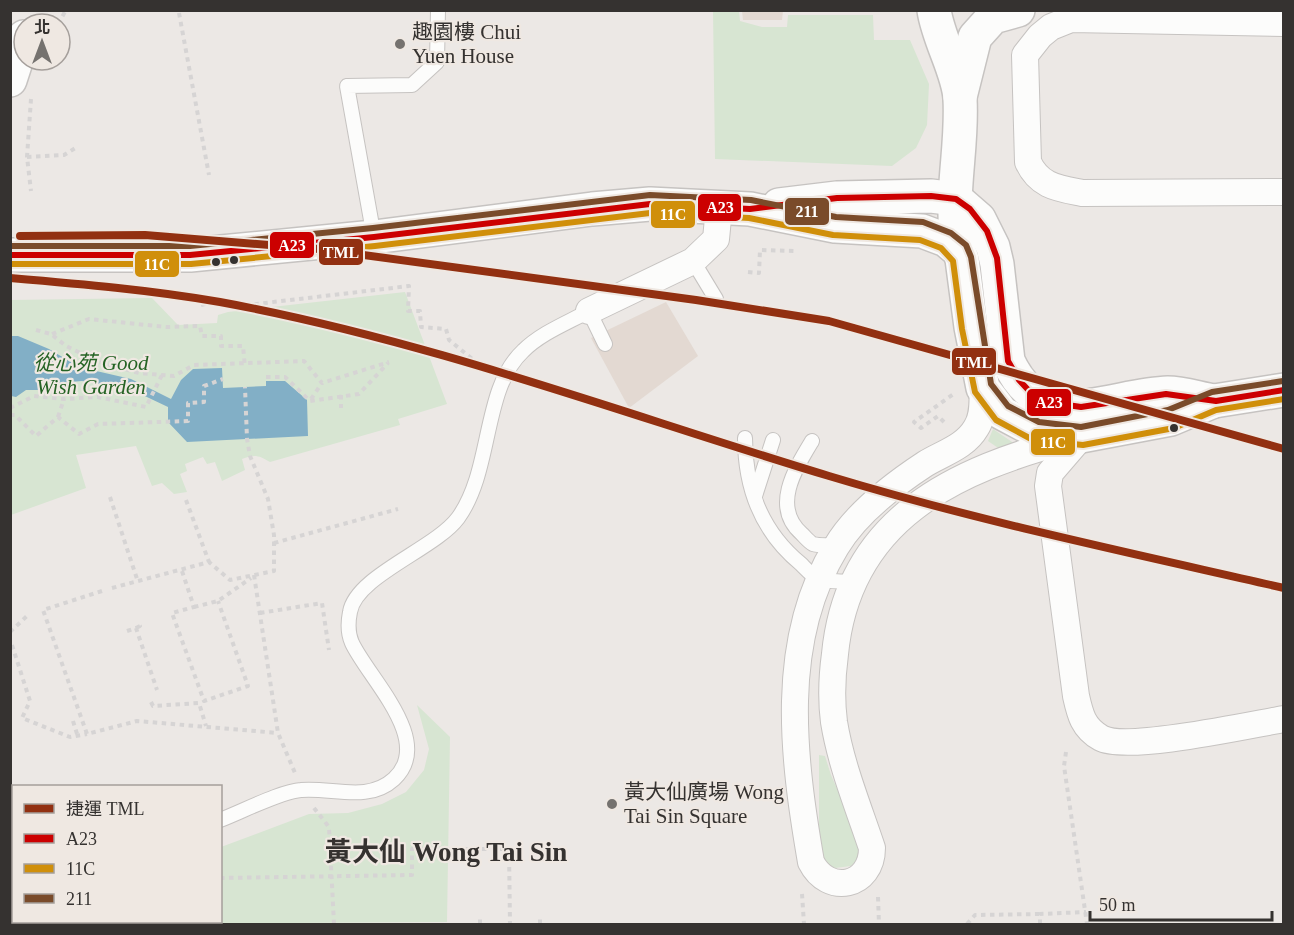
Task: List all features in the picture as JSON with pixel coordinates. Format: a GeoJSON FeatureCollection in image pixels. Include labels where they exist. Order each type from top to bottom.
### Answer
{"type":"FeatureCollection","features":[{"type":"Feature","properties":{"kind":"main road"},"geometry":{"type":"LineString","coordinates":[[934,10],[936,24],[960,97]]}},
{"type":"Feature","properties":{"kind":"main road"},"geometry":{"type":"LineString","coordinates":[[1018,10],[993,17],[975,37],[960,97],[955,219],[983,388],[997,408],[1016,423],[1036,431],[1086,421],[1171,419],[1214,401],[1284,390]]}},
{"type":"Feature","properties":{"kind":"main road"},"geometry":{"type":"LineString","coordinates":[[734,209],[837,198],[931,196],[956,199],[980,219],[993,247],[1008,361],[1015,376],[1029,392],[1045,402],[1068,407],[1086,421]]}},
{"type":"Feature","properties":{"kind":"main road"},"geometry":{"type":"LineString","coordinates":[[10,255],[190,255],[374,237],[592,209],[650,204],[734,209],[836,226],[922,231],[946,240],[959,251]]}},
{"type":"Feature","properties":{"kind":"street"},"geometry":{"type":"LineString","coordinates":[[1284,22],[1071,20],[1051,27],[1040,36],[1025,55],[1028,162],[1034,174],[1049,187],[1082,193],[1284,192]]}},
{"type":"Feature","properties":{"kind":"street"},"geometry":{"type":"LineString","coordinates":[[589,311],[693,261],[716,239],[734,209]]}},
{"type":"Feature","properties":{"kind":"street"},"geometry":{"type":"LineString","coordinates":[[983,388],[982,414],[971,435],[956,448],[927,463],[892,488],[837,545],[809,601],[795,677],[795,732],[811,862],[822,877],[837,883],[848,883],[862,876],[872,855],[872,848],[846,773],[834,721],[832,679],[836,636],[851,582],[883,536],[924,498],[981,468],[1086,421]]}},
{"type":"Feature","properties":{"kind":"street"},"geometry":{"type":"LineString","coordinates":[[1086,421],[1050,472],[1048,486],[1076,696],[1083,723],[1103,739],[1135,743],[1284,719]]}},
{"type":"Feature","properties":{"kind":"lane"},"geometry":{"type":"LineString","coordinates":[[374,237],[347,86],[412,85],[437,62],[438,10]]}},
{"type":"Feature","properties":{"kind":"lane"},"geometry":{"type":"LineString","coordinates":[[693,261],[716,299]]}},
{"type":"Feature","properties":{"kind":"lane"},"geometry":{"type":"LineString","coordinates":[[222,819],[300,790],[359,793],[378,789],[394,778],[406,758],[405,732],[352,642],[349,624],[350,608],[358,594],[390,569],[447,531],[471,499],[500,388],[522,351],[589,311],[605,344]]}},
{"type":"Feature","properties":{"kind":"lane"},"geometry":{"type":"LineString","coordinates":[[745,438],[745,466],[761,514],[772,535],[786,552],[819,579],[851,582]]}},
{"type":"Feature","properties":{"kind":"lane"},"geometry":{"type":"LineString","coordinates":[[755,496],[773,440]]}},
{"type":"Feature","properties":{"kind":"lane"},"geometry":{"type":"LineString","coordinates":[[812,441],[792,473],[786,497],[788,514],[796,529],[813,544],[837,545]]}},
{"type":"Feature","properties":{"kind":"path"},"geometry":{"type":"LineString","coordinates":[[179,13],[209,175]]}},
{"type":"Feature","properties":{"kind":"path"},"geometry":{"type":"LineString","coordinates":[[22,85],[31,191]]}},
{"type":"Feature","properties":{"kind":"path"},"geometry":{"type":"LineString","coordinates":[[27,157],[64,154],[77,147]]}},
{"type":"Feature","properties":{"kind":"path"},"geometry":{"type":"LineString","coordinates":[[764,250],[765,240]]}},
{"type":"Feature","properties":{"kind":"path"},"geometry":{"type":"LineString","coordinates":[[748,272],[759,273],[760,250],[796,251]]}},
{"type":"Feature","properties":{"kind":"path"},"geometry":{"type":"LineString","coordinates":[[221,301],[227,307],[231,307],[409,286],[408,311],[420,311],[421,327],[446,329],[449,340],[487,371]]}},
{"type":"Feature","properties":{"kind":"path"},"geometry":{"type":"LineString","coordinates":[[201,305],[205,304],[205,300]]}},
{"type":"Feature","properties":{"kind":"path"},"geometry":{"type":"LineString","coordinates":[[51,334],[89,319],[166,327],[200,326],[202,336],[221,336],[221,346],[243,346],[244,365]]}},
{"type":"Feature","properties":{"kind":"path"},"geometry":{"type":"LineString","coordinates":[[36,330],[51,334],[66,346],[99,362],[139,373],[174,376],[194,365],[244,365],[304,361],[322,383]]}},
{"type":"Feature","properties":{"kind":"path"},"geometry":{"type":"LineString","coordinates":[[388,362],[359,394],[310,400],[322,383],[388,362]]}},
{"type":"Feature","properties":{"kind":"path"},"geometry":{"type":"LineString","coordinates":[[10,408],[34,396],[64,399],[98,396],[146,407],[162,375]]}},
{"type":"Feature","properties":{"kind":"path"},"geometry":{"type":"LineString","coordinates":[[266,377],[285,377],[310,400]]}},
{"type":"Feature","properties":{"kind":"path"},"geometry":{"type":"LineString","coordinates":[[58,417],[79,434],[98,424],[188,422],[188,403],[204,402],[204,386],[222,379]]}},
{"type":"Feature","properties":{"kind":"path"},"geometry":{"type":"LineString","coordinates":[[186,500],[209,562],[230,580],[274,571],[274,543],[268,499],[250,456],[247,439],[245,387]]}},
{"type":"Feature","properties":{"kind":"path"},"geometry":{"type":"LineString","coordinates":[[341,395],[341,408]]}},
{"type":"Feature","properties":{"kind":"path"},"geometry":{"type":"LineString","coordinates":[[944,422],[938,416],[921,428],[914,422],[951,396]]}},
{"type":"Feature","properties":{"kind":"path"},"geometry":{"type":"LineString","coordinates":[[10,415],[15,415],[36,436],[58,417],[64,399]]}},
{"type":"Feature","properties":{"kind":"path"},"geometry":{"type":"LineString","coordinates":[[110,497],[138,582]]}},
{"type":"Feature","properties":{"kind":"path"},"geometry":{"type":"LineString","coordinates":[[274,543],[398,509]]}},
{"type":"Feature","properties":{"kind":"path"},"geometry":{"type":"LineString","coordinates":[[112,588],[209,562]]}},
{"type":"Feature","properties":{"kind":"path"},"geometry":{"type":"LineString","coordinates":[[182,571],[194,607]]}},
{"type":"Feature","properties":{"kind":"path"},"geometry":{"type":"LineString","coordinates":[[218,601],[248,686],[204,701],[172,613],[218,601],[254,575]]}},
{"type":"Feature","properties":{"kind":"path"},"geometry":{"type":"LineString","coordinates":[[254,575],[278,733],[300,790],[329,827],[334,924]]}},
{"type":"Feature","properties":{"kind":"path"},"geometry":{"type":"LineString","coordinates":[[87,734],[40,611],[102,591]]}},
{"type":"Feature","properties":{"kind":"path"},"geometry":{"type":"LineString","coordinates":[[260,613],[322,603],[329,650]]}},
{"type":"Feature","properties":{"kind":"path"},"geometry":{"type":"LineString","coordinates":[[10,632],[27,616]]}},
{"type":"Feature","properties":{"kind":"path"},"geometry":{"type":"LineString","coordinates":[[127,631],[137,626],[158,690]]}},
{"type":"Feature","properties":{"kind":"path"},"geometry":{"type":"LineString","coordinates":[[11,644],[30,701],[22,718],[70,737],[78,737],[137,721],[278,733]]}},
{"type":"Feature","properties":{"kind":"path"},"geometry":{"type":"LineString","coordinates":[[151,702],[153,706],[199,703],[206,726]]}},
{"type":"Feature","properties":{"kind":"path"},"geometry":{"type":"LineString","coordinates":[[73,721],[78,737]]}},
{"type":"Feature","properties":{"kind":"path"},"geometry":{"type":"LineString","coordinates":[[1066,752],[1064,766],[1087,924]]}},
{"type":"Feature","properties":{"kind":"path"},"geometry":{"type":"LineString","coordinates":[[222,878],[412,874],[412,849],[502,849]]}},
{"type":"Feature","properties":{"kind":"path"},"geometry":{"type":"LineString","coordinates":[[509,849],[510,924]]}},
{"type":"Feature","properties":{"kind":"path"},"geometry":{"type":"LineString","coordinates":[[802,894],[804,924]]}},
{"type":"Feature","properties":{"kind":"path"},"geometry":{"type":"LineString","coordinates":[[878,897],[879,924]]}},
{"type":"Feature","properties":{"kind":"path"},"geometry":{"type":"LineString","coordinates":[[967,924],[975,915],[1086,912]]}},
{"type":"Feature","properties":{"kind":"path"},"geometry":{"type":"LineString","coordinates":[[1040,914],[1040,924]]}},
{"type":"Feature","properties":{"kind":"path"},"geometry":{"type":"LineString","coordinates":[[480,918],[480,924]]}},
{"type":"Feature","properties":{"kind":"path"},"geometry":{"type":"LineString","coordinates":[[540,919],[540,924]]}},
{"type":"Feature","properties":{"kind":"shaded area"},"geometry":{"type":"Polygon","coordinates":[[[742,11],[783,11],[782,20],[743,20],[742,11]]]}},
{"type":"Feature","properties":{"kind":"shaded area"},"geometry":{"type":"Polygon","coordinates":[[[666,302],[698,356],[629,408],[591,338],[666,302]]]}},
{"type":"Feature","properties":{"kind":"green space"},"geometry":{"type":"Polygon","coordinates":[[[713,11],[739,11],[740,21],[762,27],[787,27],[788,15],[873,15],[874,40],[910,40],[929,84],[927,125],[916,148],[892,166],[715,159],[713,11]]]}},
{"type":"Feature","properties":{"kind":"green space","name":"從心苑 Good Wish Garden"},"geometry":{"type":"Polygon","coordinates":[[[405,292],[447,404],[398,419],[400,425],[270,462],[256,456],[246,457],[242,459],[245,470],[222,481],[215,462],[207,464],[203,457],[185,464],[187,471],[180,474],[187,492],[174,494],[162,483],[152,486],[136,446],[76,455],[86,488],[11,515],[10,300],[152,298],[178,325],[217,323],[218,315],[228,312],[405,292]]]}},
{"type":"Feature","properties":{"kind":"green space"},"geometry":{"type":"Polygon","coordinates":[[[993,429],[1018,446],[1004,452],[988,441],[993,429]]]}},
{"type":"Feature","properties":{"kind":"green space"},"geometry":{"type":"Polygon","coordinates":[[[417,705],[450,737],[447,922],[159,924],[222,923],[222,847],[309,814],[348,813],[382,804],[406,792],[424,770],[429,749],[417,705]]]}},
{"type":"Feature","properties":{"kind":"green space"},"geometry":{"type":"Polygon","coordinates":[[[819,755],[825,756],[860,841],[857,860],[851,866],[835,868],[825,863],[819,848],[819,755]]]}},
{"type":"Feature","properties":{"kind":"water"},"geometry":{"type":"Polygon","coordinates":[[[11,336],[18,336],[49,349],[79,367],[131,379],[171,399],[181,380],[193,369],[222,368],[223,388],[266,386],[266,381],[285,381],[307,400],[308,436],[187,442],[168,422],[168,407],[130,389],[82,381],[57,383],[48,390],[26,390],[16,397],[11,396],[11,336]]]}},
{"type":"Feature","properties":{"kind":"metro line","name":"TML"},"geometry":{"type":"LineString","coordinates":[[20,236],[145,235],[319,249],[696,300],[829,321],[1284,449]]}},
{"type":"Feature","properties":{"kind":"metro line","name":"TML"},"geometry":{"type":"LineString","coordinates":[[10,278],[168,294],[298,318],[527,380],[753,453],[941,508],[1284,588]]}},
{"type":"Feature","properties":{"kind":"transit line","name":"211"},"geometry":{"type":"LineString","coordinates":[[10,246],[190,246],[373,228],[650,195],[751,200],[836,217],[923,222],[951,233],[966,245],[971,257],[991,384],[1008,406],[1039,422],[1081,427],[1168,410],[1212,392],[1283,381]]}},
{"type":"Feature","properties":{"kind":"transit line","name":"A23"},"geometry":{"type":"LineString","coordinates":[[10,255],[190,255],[374,237],[650,204],[750,209],[837,198],[931,196],[956,199],[970,209],[987,231],[997,258],[1008,361],[1019,380],[1032,394],[1047,402],[1081,407],[1166,394],[1216,401],[1284,390]]}},
{"type":"Feature","properties":{"kind":"transit line","name":"11C"},"geometry":{"type":"LineString","coordinates":[[10,264],[191,264],[375,246],[650,213],[749,218],[833,235],[920,240],[941,248],[953,261],[962,329],[975,392],[996,420],[1033,440],[1083,445],[1174,428],[1216,410],[1284,399]]}},
{"type":"Feature","properties":{"kind":"place","name":"趣園樓 Chui Yuen House"},"geometry":{"type":"Point","coordinates":[400,44]}},
{"type":"Feature","properties":{"kind":"place","name":"黃大仙廣場 Wong Tai Sin Square"},"geometry":{"type":"Point","coordinates":[612,804]}},
{"type":"Feature","properties":{"kind":"district","name":"黃大仙 Wong Tai Sin"},"geometry":{"type":"Point","coordinates":[446,852]}}]}
